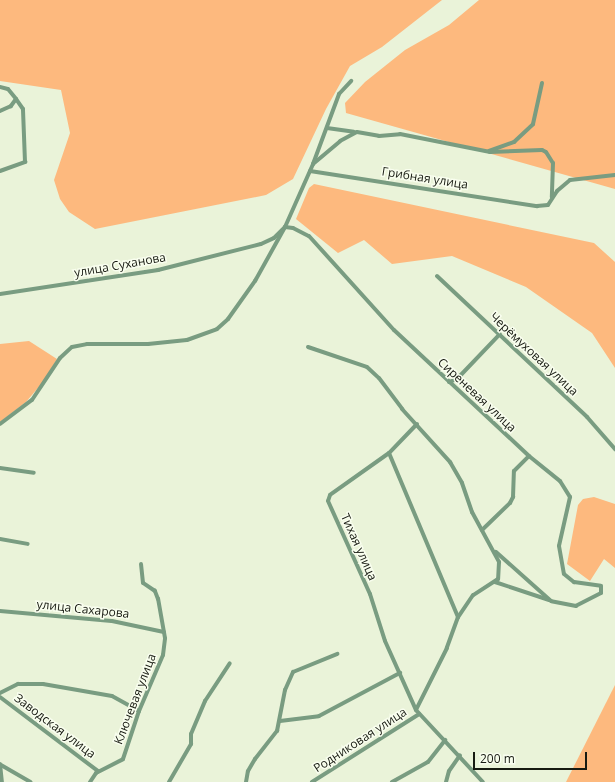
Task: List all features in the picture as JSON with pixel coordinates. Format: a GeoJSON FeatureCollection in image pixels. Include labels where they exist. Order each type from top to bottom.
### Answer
{"type":"FeatureCollection","features":[{"type":"Feature","properties":{"kind":"street"},"geometry":{"type":"LineString","coordinates":[[0,424],[32,400],[60,358],[72,347],[87,344],[148,344],[188,340],[217,329],[228,319],[255,281],[285,227],[313,164],[339,94],[351,81]]}},
{"type":"Feature","properties":{"kind":"street"},"geometry":{"type":"LineString","coordinates":[[487,152],[514,142],[533,124],[542,83]]}},
{"type":"Feature","properties":{"kind":"street"},"geometry":{"type":"LineString","coordinates":[[0,87],[8,89],[23,110],[24,162],[0,171]]}},
{"type":"Feature","properties":{"kind":"street"},"geometry":{"type":"LineString","coordinates":[[0,111],[11,106],[16,99]]}},
{"type":"Feature","properties":{"kind":"street"},"geometry":{"type":"LineString","coordinates":[[327,128],[378,136],[400,134],[487,152],[546,152],[554,163],[552,198]]}},
{"type":"Feature","properties":{"kind":"street"},"geometry":{"type":"LineString","coordinates":[[313,164],[340,141],[357,132]]}},
{"type":"Feature","properties":{"kind":"street","name":"Грибная улица"},"geometry":{"type":"LineString","coordinates":[[310,170],[537,206],[548,205],[552,198]]}},
{"type":"Feature","properties":{"kind":"street"},"geometry":{"type":"LineString","coordinates":[[552,198],[570,180],[615,175]]}},
{"type":"Feature","properties":{"kind":"street","name":"улица Суханова"},"geometry":{"type":"LineString","coordinates":[[0,294],[158,270],[261,244],[274,238],[285,227]]}},
{"type":"Feature","properties":{"kind":"street","name":"Сиреневая улица"},"geometry":{"type":"LineString","coordinates":[[285,227],[293,228],[309,236],[389,325],[448,382],[529,456],[560,482],[570,497],[559,546],[564,574],[574,582],[601,586],[599,595],[576,606],[551,600]]}},
{"type":"Feature","properties":{"kind":"street","name":"Черёмуховая улица"},"geometry":{"type":"LineString","coordinates":[[437,276],[587,417],[615,449]]}},
{"type":"Feature","properties":{"kind":"street"},"geometry":{"type":"LineString","coordinates":[[448,382],[458,380],[500,334]]}},
{"type":"Feature","properties":{"kind":"street"},"geometry":{"type":"LineString","coordinates":[[308,347],[372,371],[459,476],[472,512],[496,552],[551,600]]}},
{"type":"Feature","properties":{"kind":"street","name":"Тихая улица"},"geometry":{"type":"LineString","coordinates":[[416,424],[389,453],[330,495],[328,501],[370,594],[385,641],[418,712]]}},
{"type":"Feature","properties":{"kind":"street"},"geometry":{"type":"LineString","coordinates":[[389,453],[458,617]]}},
{"type":"Feature","properties":{"kind":"street"},"geometry":{"type":"LineString","coordinates":[[482,530],[510,503],[513,497],[514,471],[529,456]]}},
{"type":"Feature","properties":{"kind":"street"},"geometry":{"type":"LineString","coordinates":[[0,468],[34,473]]}},
{"type":"Feature","properties":{"kind":"street"},"geometry":{"type":"LineString","coordinates":[[0,539],[28,544]]}},
{"type":"Feature","properties":{"kind":"street"},"geometry":{"type":"LineString","coordinates":[[483,782],[460,755],[418,712],[448,648],[458,617],[473,595],[495,582],[499,570],[496,552]]}},
{"type":"Feature","properties":{"kind":"street","name":"Ключевая улица"},"geometry":{"type":"LineString","coordinates":[[90,782],[98,771],[123,759],[139,711],[163,655],[164,632],[158,599],[155,591],[143,583],[141,564]]}},
{"type":"Feature","properties":{"kind":"street"},"geometry":{"type":"LineString","coordinates":[[495,582],[551,600]]}},
{"type":"Feature","properties":{"kind":"street","name":"улица Сахарова"},"geometry":{"type":"LineString","coordinates":[[0,611],[112,621],[164,632]]}},
{"type":"Feature","properties":{"kind":"street"},"geometry":{"type":"LineString","coordinates":[[246,782],[248,771],[277,731],[285,690],[294,672],[337,654]]}},
{"type":"Feature","properties":{"kind":"street"},"geometry":{"type":"LineString","coordinates":[[169,782],[191,744],[191,734],[205,701],[230,663]]}},
{"type":"Feature","properties":{"kind":"street"},"geometry":{"type":"LineString","coordinates":[[280,721],[319,716],[400,673]]}},
{"type":"Feature","properties":{"kind":"street"},"geometry":{"type":"LineString","coordinates":[[0,692],[18,684],[43,684],[112,696],[139,711]]}},
{"type":"Feature","properties":{"kind":"street","name":"Заводская улица"},"geometry":{"type":"LineString","coordinates":[[0,697],[98,771]]}},
{"type":"Feature","properties":{"kind":"street","name":"Родниковая улица"},"geometry":{"type":"LineString","coordinates":[[312,782],[418,712]]}},
{"type":"Feature","properties":{"kind":"street"},"geometry":{"type":"LineString","coordinates":[[392,782],[428,762],[445,740]]}},
{"type":"Feature","properties":{"kind":"street"},"geometry":{"type":"LineString","coordinates":[[446,782],[449,771],[460,755]]}},
{"type":"Feature","properties":{"kind":"street"},"geometry":{"type":"LineString","coordinates":[[0,764],[2,782]]}},
{"type":"Feature","properties":{"kind":"street"},"geometry":{"type":"LineString","coordinates":[[0,764],[30,782]]}},
{"type":"Feature","properties":{"kind":"shaded area"},"geometry":{"type":"Polygon","coordinates":[[[0,0],[442,0],[382,47],[350,66],[326,109],[293,179],[266,195],[95,229],[69,212],[60,199],[54,180],[70,133],[61,90],[0,81],[0,0]]]}},
{"type":"Feature","properties":{"kind":"shaded area"},"geometry":{"type":"Polygon","coordinates":[[[479,0],[615,0],[615,189],[346,113],[345,103],[365,82],[405,50],[449,25],[479,0]]]}},
{"type":"Feature","properties":{"kind":"shaded area"},"geometry":{"type":"Polygon","coordinates":[[[314,184],[594,243],[615,262],[615,368],[592,333],[526,287],[452,256],[392,264],[364,240],[338,253],[296,219],[309,188],[314,184]]]}},
{"type":"Feature","properties":{"kind":"shaded area"},"geometry":{"type":"Polygon","coordinates":[[[29,341],[57,359],[43,382],[26,402],[0,422],[0,344],[29,341]]]}},
{"type":"Feature","properties":{"kind":"shaded area"},"geometry":{"type":"Polygon","coordinates":[[[594,497],[615,504],[615,568],[604,559],[590,581],[567,564],[578,505],[583,499],[594,497]]]}},
{"type":"Feature","properties":{"kind":"shaded area"},"geometry":{"type":"Polygon","coordinates":[[[615,685],[615,782],[566,782],[615,685]]]}}]}
